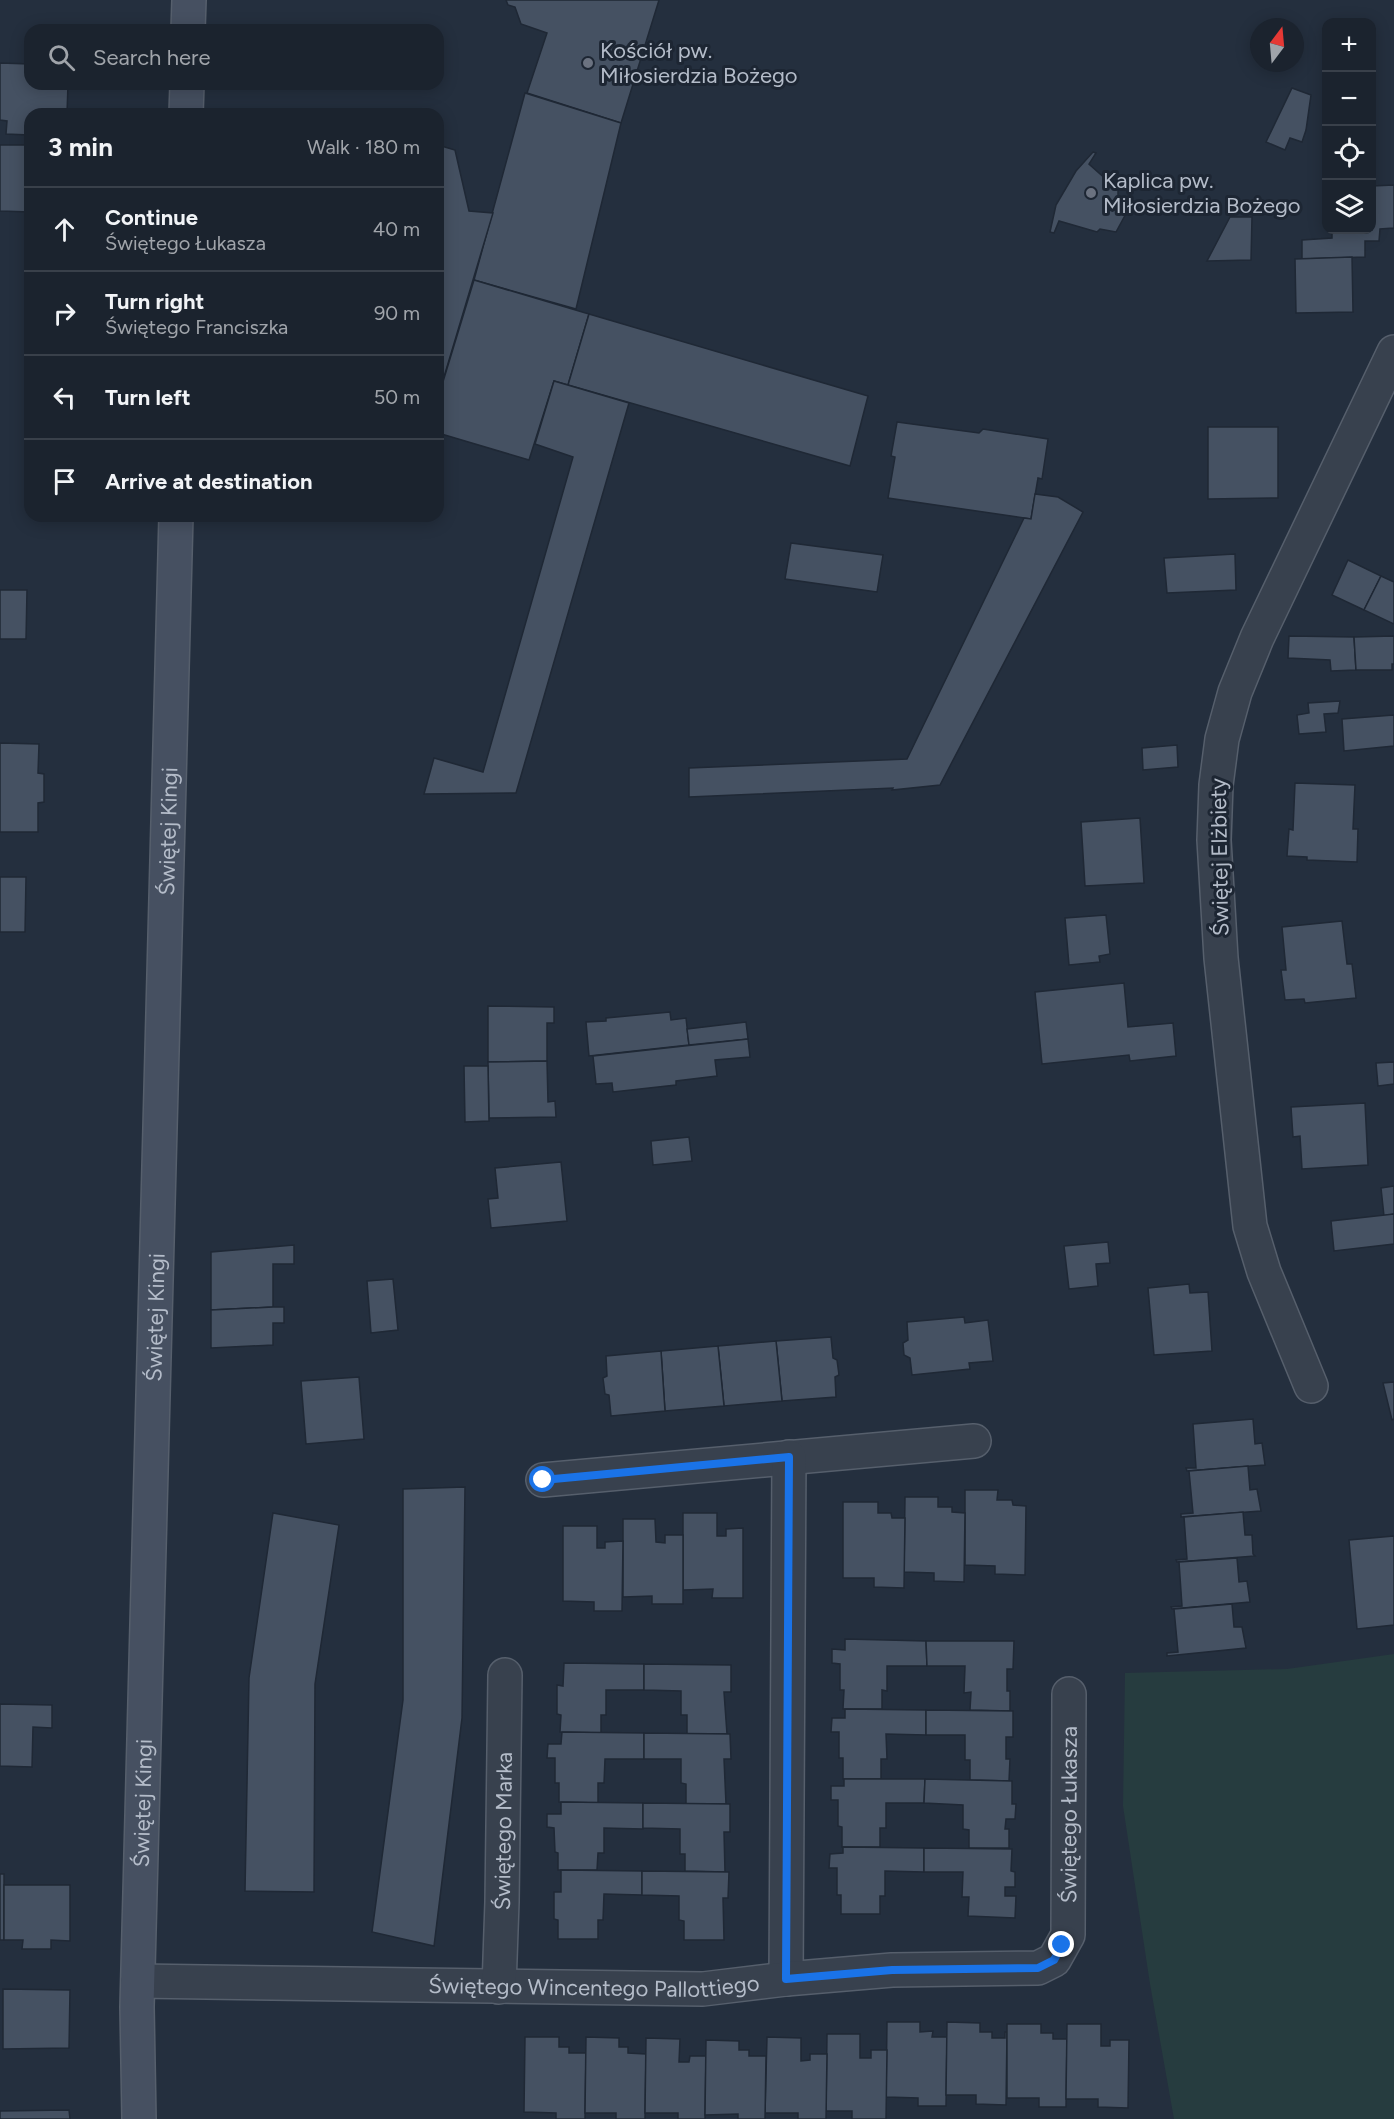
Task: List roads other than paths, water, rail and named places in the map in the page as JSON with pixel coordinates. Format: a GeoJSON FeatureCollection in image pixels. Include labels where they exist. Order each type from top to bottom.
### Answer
{"type":"FeatureCollection","features":[{"type":"Feature","properties":{"kind":"street"},"geometry":{"type":"LineString","coordinates":[[188,24],[189,0]]}},
{"type":"Feature","properties":{"kind":"street"},"geometry":{"type":"LineString","coordinates":[[186,108],[187,90]]}},
{"type":"Feature","properties":{"kind":"street","name":"Świętej Elżbiety"},"geometry":{"type":"LineString","coordinates":[[1311,1386],[1264,1272],[1250,1226],[1221,958],[1214,840],[1216,785],[1222,739],[1235,692],[1257,638],[1394,352]]}},
{"type":"Feature","properties":{"kind":"street","name":"Świętej Kingi"},"geometry":{"type":"LineString","coordinates":[[139,2119],[138,1981],[176,522]]}},
{"type":"Feature","properties":{"kind":"street"},"geometry":{"type":"LineString","coordinates":[[543,1480],[974,1441]]}},
{"type":"Feature","properties":{"kind":"street"},"geometry":{"type":"LineString","coordinates":[[786,1979],[789,1457]]}},
{"type":"Feature","properties":{"kind":"street","name":"Świętego Marka"},"geometry":{"type":"LineString","coordinates":[[499,1987],[505,1675]]}},
{"type":"Feature","properties":{"kind":"street","name":"Świętego Łukasza"},"geometry":{"type":"LineString","coordinates":[[1068,1935],[1069,1694]]}},
{"type":"Feature","properties":{"kind":"street","name":"Świętego Wincentego Pallottiego"},"geometry":{"type":"LineString","coordinates":[[138,1981],[703,1989],[892,1970],[1038,1968],[1054,1960],[1068,1935]]}},
{"type":"Feature","properties":{"kind":"place","name":"Kościół pw. Miłosierdzia Bożego"},"geometry":{"type":"Point","coordinates":[588,63]}},
{"type":"Feature","properties":{"kind":"place","name":"Kaplica pw. Miłosierdzia Bożego"},"geometry":{"type":"Point","coordinates":[1091,193]}}]}
